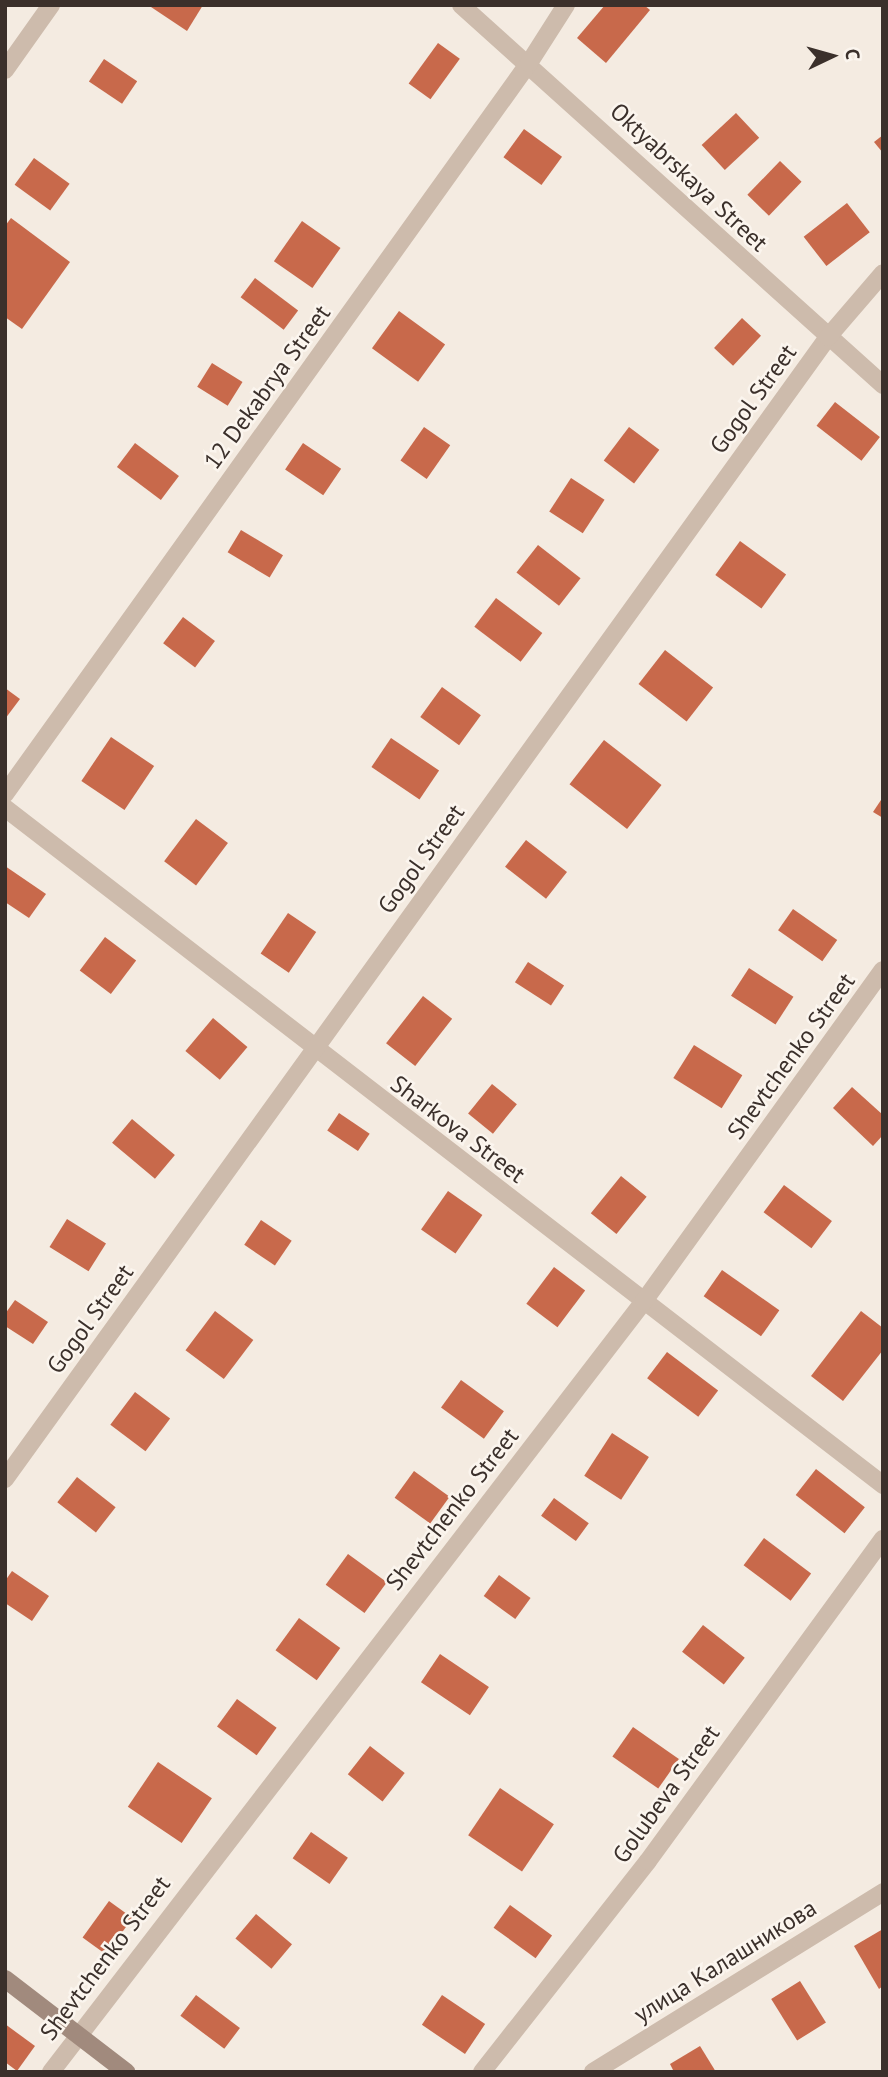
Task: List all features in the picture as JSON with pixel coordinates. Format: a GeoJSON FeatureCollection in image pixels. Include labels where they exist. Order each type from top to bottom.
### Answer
{"type":"FeatureCollection","features":[{"type":"Feature","properties":{"kind":"main road"},"geometry":{"type":"LineString","coordinates":[[5,1979],[126,2072]]}},
{"type":"Feature","properties":{"kind":"street"},"geometry":{"type":"LineString","coordinates":[[5,70],[51,5]]}},
{"type":"Feature","properties":{"kind":"street","name":"Oktyabrskaya Street"},"geometry":{"type":"LineString","coordinates":[[461,5],[529,63],[883,385]]}},
{"type":"Feature","properties":{"kind":"street","name":"12 Dekabrya Street"},"geometry":{"type":"LineString","coordinates":[[5,794],[529,63],[566,5]]}},
{"type":"Feature","properties":{"kind":"street","name":"Gogol Street"},"geometry":{"type":"LineString","coordinates":[[5,1479],[828,337],[883,273]]}},
{"type":"Feature","properties":{"kind":"street","name":"Sharkova Street"},"geometry":{"type":"LineString","coordinates":[[5,808],[314,1050],[883,1485]]}},
{"type":"Feature","properties":{"kind":"street","name":"Shevtchenko Street"},"geometry":{"type":"LineString","coordinates":[[51,2072],[76,2034],[645,1301],[883,970]]}},
{"type":"Feature","properties":{"kind":"street","name":"Golubeva Street"},"geometry":{"type":"LineString","coordinates":[[482,2072],[649,1861],[883,1539]]}},
{"type":"Feature","properties":{"kind":"street","name":"улица Калашникова"},"geometry":{"type":"LineString","coordinates":[[593,2072],[883,1892]]}},
{"type":"Feature","properties":{"kind":"building"},"geometry":{"type":"Polygon","coordinates":[[[148,5],[203,5],[187,31],[148,5]]]}},
{"type":"Feature","properties":{"kind":"building"},"geometry":{"type":"Polygon","coordinates":[[[605,5],[644,5],[650,10],[606,63],[577,38],[605,5]]]}},
{"type":"Feature","properties":{"kind":"building"},"geometry":{"type":"Polygon","coordinates":[[[438,43],[460,59],[430,99],[409,83],[438,43]]]}},
{"type":"Feature","properties":{"kind":"building"},"geometry":{"type":"Polygon","coordinates":[[[104,59],[137,81],[122,104],[89,81],[104,59]]]}},
{"type":"Feature","properties":{"kind":"building"},"geometry":{"type":"Polygon","coordinates":[[[736,113],[759,138],[725,170],[702,145],[736,113]]]}},
{"type":"Feature","properties":{"kind":"building"},"geometry":{"type":"Polygon","coordinates":[[[524,129],[562,157],[541,185],[503,157],[524,129]]]}},
{"type":"Feature","properties":{"kind":"building"},"geometry":{"type":"Polygon","coordinates":[[[883,135],[883,153],[874,142],[883,135]]]}},
{"type":"Feature","properties":{"kind":"building"},"geometry":{"type":"Polygon","coordinates":[[[34,158],[70,184],[50,211],[15,185],[34,158]]]}},
{"type":"Feature","properties":{"kind":"building"},"geometry":{"type":"Polygon","coordinates":[[[780,161],[802,182],[769,216],[747,195],[780,161]]]}},
{"type":"Feature","properties":{"kind":"building"},"geometry":{"type":"Polygon","coordinates":[[[847,203],[870,232],[826,266],[804,237],[847,203]]]}},
{"type":"Feature","properties":{"kind":"building"},"geometry":{"type":"Polygon","coordinates":[[[11,218],[70,262],[22,329],[5,317],[5,226],[11,218]]]}},
{"type":"Feature","properties":{"kind":"building"},"geometry":{"type":"Polygon","coordinates":[[[302,221],[341,248],[312,288],[274,261],[302,221]]]}},
{"type":"Feature","properties":{"kind":"building"},"geometry":{"type":"Polygon","coordinates":[[[255,278],[298,310],[284,330],[241,297],[255,278]]]}},
{"type":"Feature","properties":{"kind":"building"},"geometry":{"type":"Polygon","coordinates":[[[399,311],[445,345],[418,382],[372,348],[399,311]]]}},
{"type":"Feature","properties":{"kind":"building"},"geometry":{"type":"Polygon","coordinates":[[[742,318],[761,336],[733,366],[714,348],[742,318]]]}},
{"type":"Feature","properties":{"kind":"building"},"geometry":{"type":"Polygon","coordinates":[[[212,363],[243,382],[228,406],[197,387],[212,363]]]}},
{"type":"Feature","properties":{"kind":"building"},"geometry":{"type":"Polygon","coordinates":[[[835,402],[880,437],[861,461],[817,426],[835,402]]]}},
{"type":"Feature","properties":{"kind":"building"},"geometry":{"type":"Polygon","coordinates":[[[424,427],[450,445],[427,479],[400,461],[424,427]]]}},
{"type":"Feature","properties":{"kind":"building"},"geometry":{"type":"Polygon","coordinates":[[[629,427],[659,450],[634,483],[604,461],[629,427]]]}},
{"type":"Feature","properties":{"kind":"building"},"geometry":{"type":"Polygon","coordinates":[[[135,443],[179,476],[161,500],[117,467],[135,443]]]}},
{"type":"Feature","properties":{"kind":"building"},"geometry":{"type":"Polygon","coordinates":[[[303,443],[341,469],[323,495],[285,470],[303,443]]]}},
{"type":"Feature","properties":{"kind":"building"},"geometry":{"type":"Polygon","coordinates":[[[571,478],[605,500],[583,533],[549,512],[571,478]]]}},
{"type":"Feature","properties":{"kind":"building"},"geometry":{"type":"Polygon","coordinates":[[[241,530],[283,555],[270,578],[228,552],[241,530]]]}},
{"type":"Feature","properties":{"kind":"building"},"geometry":{"type":"Polygon","coordinates":[[[740,541],[786,575],[761,608],[715,575],[740,541]]]}},
{"type":"Feature","properties":{"kind":"building"},"geometry":{"type":"Polygon","coordinates":[[[538,545],[581,578],[559,606],[516,573],[538,545]]]}},
{"type":"Feature","properties":{"kind":"building"},"geometry":{"type":"Polygon","coordinates":[[[496,598],[542,633],[521,662],[474,627],[496,598]]]}},
{"type":"Feature","properties":{"kind":"building"},"geometry":{"type":"Polygon","coordinates":[[[183,617],[215,641],[195,667],[163,643],[183,617]]]}},
{"type":"Feature","properties":{"kind":"building"},"geometry":{"type":"Polygon","coordinates":[[[665,650],[713,688],[687,721],[639,684],[665,650]]]}},
{"type":"Feature","properties":{"kind":"building"},"geometry":{"type":"Polygon","coordinates":[[[442,687],[481,715],[459,745],[420,717],[442,687]]]}},
{"type":"Feature","properties":{"kind":"building"},"geometry":{"type":"Polygon","coordinates":[[[5,688],[20,699],[5,719],[5,688]]]}},
{"type":"Feature","properties":{"kind":"building"},"geometry":{"type":"Polygon","coordinates":[[[111,737],[154,766],[124,810],[81,781],[111,737]]]}},
{"type":"Feature","properties":{"kind":"building"},"geometry":{"type":"Polygon","coordinates":[[[391,738],[439,770],[420,799],[371,767],[391,738]]]}},
{"type":"Feature","properties":{"kind":"building"},"geometry":{"type":"Polygon","coordinates":[[[604,740],[662,785],[627,829],[570,784],[604,740]]]}},
{"type":"Feature","properties":{"kind":"building"},"geometry":{"type":"Polygon","coordinates":[[[883,797],[883,818],[873,812],[883,797]]]}},
{"type":"Feature","properties":{"kind":"building"},"geometry":{"type":"Polygon","coordinates":[[[196,819],[228,843],[196,885],[164,861],[196,819]]]}},
{"type":"Feature","properties":{"kind":"building"},"geometry":{"type":"Polygon","coordinates":[[[526,840],[567,872],[546,899],[505,867],[526,840]]]}},
{"type":"Feature","properties":{"kind":"building"},"geometry":{"type":"Polygon","coordinates":[[[5,866],[46,894],[29,918],[5,902],[5,866]]]}},
{"type":"Feature","properties":{"kind":"building"},"geometry":{"type":"Polygon","coordinates":[[[793,909],[837,940],[822,961],[778,930],[793,909]]]}},
{"type":"Feature","properties":{"kind":"building"},"geometry":{"type":"Polygon","coordinates":[[[288,913],[316,932],[289,973],[261,954],[288,913]]]}},
{"type":"Feature","properties":{"kind":"building"},"geometry":{"type":"Polygon","coordinates":[[[105,937],[136,960],[111,994],[80,971],[105,937]]]}},
{"type":"Feature","properties":{"kind":"building"},"geometry":{"type":"Polygon","coordinates":[[[528,962],[564,985],[551,1006],[515,982],[528,962]]]}},
{"type":"Feature","properties":{"kind":"building"},"geometry":{"type":"Polygon","coordinates":[[[749,968],[793,997],[775,1025],[731,996],[749,968]]]}},
{"type":"Feature","properties":{"kind":"building"},"geometry":{"type":"Polygon","coordinates":[[[423,996],[452,1019],[415,1066],[386,1043],[423,996]]]}},
{"type":"Feature","properties":{"kind":"building"},"geometry":{"type":"Polygon","coordinates":[[[213,1018],[247,1047],[220,1080],[185,1051],[213,1018]]]}},
{"type":"Feature","properties":{"kind":"building"},"geometry":{"type":"Polygon","coordinates":[[[694,1045],[742,1075],[722,1108],[673,1078],[694,1045]]]}},
{"type":"Feature","properties":{"kind":"building"},"geometry":{"type":"Polygon","coordinates":[[[492,1084],[517,1104],[493,1134],[468,1114],[492,1084]]]}},
{"type":"Feature","properties":{"kind":"building"},"geometry":{"type":"Polygon","coordinates":[[[852,1087],[883,1115],[883,1135],[873,1146],[833,1108],[852,1087]]]}},
{"type":"Feature","properties":{"kind":"building"},"geometry":{"type":"Polygon","coordinates":[[[339,1113],[370,1134],[358,1151],[327,1130],[339,1113]]]}},
{"type":"Feature","properties":{"kind":"building"},"geometry":{"type":"Polygon","coordinates":[[[132,1119],[175,1155],[155,1179],[112,1143],[132,1119]]]}},
{"type":"Feature","properties":{"kind":"building"},"geometry":{"type":"Polygon","coordinates":[[[621,1176],[647,1197],[616,1234],[591,1213],[621,1176]]]}},
{"type":"Feature","properties":{"kind":"building"},"geometry":{"type":"Polygon","coordinates":[[[784,1185],[832,1221],[811,1248],[764,1212],[784,1185]]]}},
{"type":"Feature","properties":{"kind":"building"},"geometry":{"type":"Polygon","coordinates":[[[448,1191],[482,1215],[455,1254],[421,1230],[448,1191]]]}},
{"type":"Feature","properties":{"kind":"building"},"geometry":{"type":"Polygon","coordinates":[[[67,1219],[106,1243],[89,1271],[50,1247],[67,1219]]]}},
{"type":"Feature","properties":{"kind":"building"},"geometry":{"type":"Polygon","coordinates":[[[261,1220],[292,1241],[275,1266],[244,1245],[261,1220]]]}},
{"type":"Feature","properties":{"kind":"building"},"geometry":{"type":"Polygon","coordinates":[[[554,1267],[585,1290],[557,1327],[526,1304],[554,1267]]]}},
{"type":"Feature","properties":{"kind":"building"},"geometry":{"type":"Polygon","coordinates":[[[722,1270],[779,1310],[761,1336],[704,1296],[722,1270]]]}},
{"type":"Feature","properties":{"kind":"building"},"geometry":{"type":"Polygon","coordinates":[[[15,1300],[48,1322],[33,1344],[5,1326],[5,1314],[15,1300]]]}},
{"type":"Feature","properties":{"kind":"building"},"geometry":{"type":"Polygon","coordinates":[[[215,1311],[253,1340],[224,1379],[186,1350],[215,1311]]]}},
{"type":"Feature","properties":{"kind":"building"},"geometry":{"type":"Polygon","coordinates":[[[861,1311],[883,1328],[883,1350],[843,1401],[811,1376],[861,1311]]]}},
{"type":"Feature","properties":{"kind":"building"},"geometry":{"type":"Polygon","coordinates":[[[667,1352],[718,1391],[698,1417],[647,1378],[667,1352]]]}},
{"type":"Feature","properties":{"kind":"building"},"geometry":{"type":"Polygon","coordinates":[[[461,1380],[504,1411],[484,1439],[441,1408],[461,1380]]]}},
{"type":"Feature","properties":{"kind":"building"},"geometry":{"type":"Polygon","coordinates":[[[135,1392],[170,1418],[145,1451],[110,1425],[135,1392]]]}},
{"type":"Feature","properties":{"kind":"building"},"geometry":{"type":"Polygon","coordinates":[[[612,1433],[649,1457],[621,1500],[584,1476],[612,1433]]]}},
{"type":"Feature","properties":{"kind":"building"},"geometry":{"type":"Polygon","coordinates":[[[816,1469],[865,1507],[845,1533],[796,1495],[816,1469]]]}},
{"type":"Feature","properties":{"kind":"building"},"geometry":{"type":"Polygon","coordinates":[[[414,1471],[450,1497],[430,1524],[395,1498],[414,1471]]]}},
{"type":"Feature","properties":{"kind":"building"},"geometry":{"type":"Polygon","coordinates":[[[77,1477],[116,1507],[96,1532],[57,1502],[77,1477]]]}},
{"type":"Feature","properties":{"kind":"building"},"geometry":{"type":"Polygon","coordinates":[[[554,1498],[589,1523],[576,1541],[541,1516],[554,1498]]]}},
{"type":"Feature","properties":{"kind":"building"},"geometry":{"type":"Polygon","coordinates":[[[764,1538],[811,1574],[791,1601],[744,1565],[764,1538]]]}},
{"type":"Feature","properties":{"kind":"building"},"geometry":{"type":"Polygon","coordinates":[[[348,1554],[387,1582],[364,1613],[326,1585],[348,1554]]]}},
{"type":"Feature","properties":{"kind":"building"},"geometry":{"type":"Polygon","coordinates":[[[12,1571],[49,1596],[32,1621],[5,1603],[5,1581],[12,1571]]]}},
{"type":"Feature","properties":{"kind":"building"},"geometry":{"type":"Polygon","coordinates":[[[499,1575],[531,1598],[515,1619],[484,1596],[499,1575]]]}},
{"type":"Feature","properties":{"kind":"building"},"geometry":{"type":"Polygon","coordinates":[[[299,1618],[340,1648],[317,1680],[275,1650],[299,1618]]]}},
{"type":"Feature","properties":{"kind":"building"},"geometry":{"type":"Polygon","coordinates":[[[703,1625],[745,1658],[724,1684],[682,1652],[703,1625]]]}},
{"type":"Feature","properties":{"kind":"building"},"geometry":{"type":"Polygon","coordinates":[[[440,1654],[489,1687],[470,1715],[421,1682],[440,1654]]]}},
{"type":"Feature","properties":{"kind":"building"},"geometry":{"type":"Polygon","coordinates":[[[237,1699],[277,1728],[257,1755],[217,1727],[237,1699]]]}},
{"type":"Feature","properties":{"kind":"building"},"geometry":{"type":"Polygon","coordinates":[[[633,1727],[679,1759],[658,1789],[612,1756],[633,1727]]]}},
{"type":"Feature","properties":{"kind":"building"},"geometry":{"type":"Polygon","coordinates":[[[370,1746],[405,1773],[383,1801],[348,1774],[370,1746]]]}},
{"type":"Feature","properties":{"kind":"building"},"geometry":{"type":"Polygon","coordinates":[[[158,1762],[212,1798],[182,1843],[128,1807],[158,1762]]]}},
{"type":"Feature","properties":{"kind":"building"},"geometry":{"type":"Polygon","coordinates":[[[500,1788],[554,1824],[522,1872],[468,1835],[500,1788]]]}},
{"type":"Feature","properties":{"kind":"building"},"geometry":{"type":"Polygon","coordinates":[[[311,1832],[348,1858],[330,1884],[293,1858],[311,1832]]]}},
{"type":"Feature","properties":{"kind":"building"},"geometry":{"type":"Polygon","coordinates":[[[109,1901],[132,1918],[106,1954],[83,1937],[109,1901]]]}},
{"type":"Feature","properties":{"kind":"building"},"geometry":{"type":"Polygon","coordinates":[[[510,1905],[552,1936],[536,1958],[494,1928],[510,1905]]]}},
{"type":"Feature","properties":{"kind":"building"},"geometry":{"type":"Polygon","coordinates":[[[256,1914],[292,1944],[271,1969],[235,1939],[256,1914]]]}},
{"type":"Feature","properties":{"kind":"building"},"geometry":{"type":"Polygon","coordinates":[[[883,1929],[883,1986],[879,1989],[854,1946],[883,1929]]]}},
{"type":"Feature","properties":{"kind":"building"},"geometry":{"type":"Polygon","coordinates":[[[800,1981],[826,2023],[797,2041],[771,1999],[800,1981]]]}},
{"type":"Feature","properties":{"kind":"building"},"geometry":{"type":"Polygon","coordinates":[[[196,1995],[240,2028],[224,2049],[180,2016],[196,1995]]]}},
{"type":"Feature","properties":{"kind":"building"},"geometry":{"type":"Polygon","coordinates":[[[442,1995],[485,2024],[465,2054],[422,2025],[442,1995]]]}},
{"type":"Feature","properties":{"kind":"building"},"geometry":{"type":"Polygon","coordinates":[[[5,2024],[35,2046],[17,2071],[5,2062],[5,2024]]]}},
{"type":"Feature","properties":{"kind":"building"},"geometry":{"type":"Polygon","coordinates":[[[700,2046],[716,2072],[674,2072],[670,2064],[700,2046]]]}}]}
